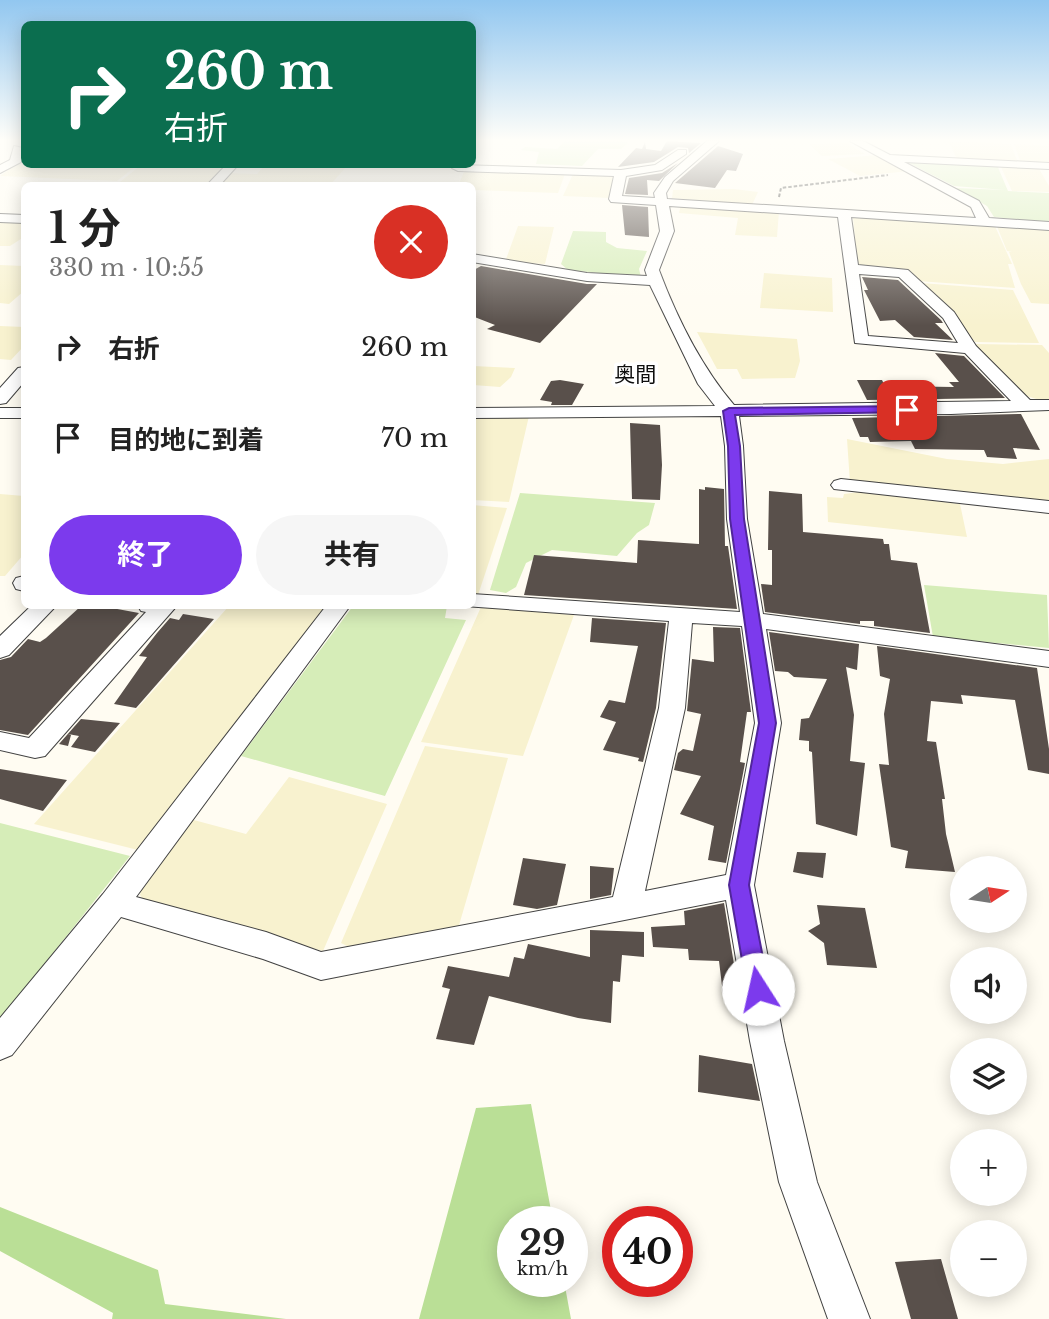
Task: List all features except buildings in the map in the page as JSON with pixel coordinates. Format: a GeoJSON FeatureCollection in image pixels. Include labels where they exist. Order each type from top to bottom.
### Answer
{"type":"FeatureCollection","features":[{"type":"Feature","properties":{"kind":"street"},"geometry":{"type":"LineString","coordinates":[[663,203],[667,231],[652,270],[654,281],[707,384],[729,411],[734,446],[737,519],[768,723],[739,885],[767,1041],[798,1182],[849,1319]]}},
{"type":"Feature","properties":{"kind":"street"},"geometry":{"type":"LineString","coordinates":[[672,203],[1049,226]]}},
{"type":"Feature","properties":{"kind":"street"},"geometry":{"type":"LineString","coordinates":[[972,203],[981,212],[983,221]]}},
{"type":"Feature","properties":{"kind":"street"},"geometry":{"type":"LineString","coordinates":[[844,213],[861,340],[970,349]]}},
{"type":"Feature","properties":{"kind":"street"},"geometry":{"type":"LineString","coordinates":[[0,218],[21,219]]}},
{"type":"Feature","properties":{"kind":"street"},"geometry":{"type":"LineString","coordinates":[[476,259],[587,277],[654,281]]}},
{"type":"Feature","properties":{"kind":"street"},"geometry":{"type":"LineString","coordinates":[[852,269],[903,273],[949,314],[970,349],[1026,406]]}},
{"type":"Feature","properties":{"kind":"street"},"geometry":{"type":"LineString","coordinates":[[0,399],[21,375]]}},
{"type":"Feature","properties":{"kind":"street"},"geometry":{"type":"LineString","coordinates":[[476,413],[1049,405]]}},
{"type":"Feature","properties":{"kind":"street"},"geometry":{"type":"LineString","coordinates":[[0,413],[21,413]]}},
{"type":"Feature","properties":{"kind":"street"},"geometry":{"type":"LineString","coordinates":[[841,485],[1049,507]]}},
{"type":"Feature","properties":{"kind":"street"},"geometry":{"type":"LineString","coordinates":[[476,601],[752,620],[1049,659]]}},
{"type":"Feature","properties":{"kind":"street"},"geometry":{"type":"LineString","coordinates":[[0,650],[41,609]]}},
{"type":"Feature","properties":{"kind":"street"},"geometry":{"type":"LineString","coordinates":[[0,741],[35,749],[162,609]]}},
{"type":"Feature","properties":{"kind":"street"},"geometry":{"type":"LineString","coordinates":[[0,1044],[114,903],[336,609]]}},
{"type":"Feature","properties":{"kind":"street"},"geometry":{"type":"LineString","coordinates":[[626,907],[672,708],[681,615]]}},
{"type":"Feature","properties":{"kind":"street"},"geometry":{"type":"LineString","coordinates":[[114,903],[266,946],[321,966],[739,885]]}},
{"type":"Feature","properties":{"kind":"path"},"geometry":{"type":"LineString","coordinates":[[777,209],[778,203]]}},
{"type":"Feature","properties":{"kind":"shaded area"},"geometry":{"type":"Polygon","coordinates":[[[724,203],[753,203],[752,205],[724,203]]]}},
{"type":"Feature","properties":{"kind":"shaded area"},"geometry":{"type":"Polygon","coordinates":[[[681,204],[779,211],[777,237],[735,235],[738,218],[679,213],[681,204]]]}},
{"type":"Feature","properties":{"kind":"shaded area"},"geometry":{"type":"Polygon","coordinates":[[[860,215],[994,224],[1012,264],[1008,264],[1015,288],[918,281],[857,264],[853,217],[860,215]]]}},
{"type":"Feature","properties":{"kind":"shaded area"},"geometry":{"type":"Polygon","coordinates":[[[0,220],[21,221],[21,239],[10,246],[0,246],[0,220]]]}},
{"type":"Feature","properties":{"kind":"shaded area"},"geometry":{"type":"Polygon","coordinates":[[[996,224],[1049,227],[1049,304],[1031,303],[1009,252],[1012,252],[1007,251],[996,224]]]}},
{"type":"Feature","properties":{"kind":"shaded area"},"geometry":{"type":"Polygon","coordinates":[[[518,226],[554,227],[545,264],[505,262],[518,226]]]}},
{"type":"Feature","properties":{"kind":"shaded area"},"geometry":{"type":"Polygon","coordinates":[[[0,265],[21,266],[21,294],[9,304],[0,303],[0,265]]]}},
{"type":"Feature","properties":{"kind":"shaded area"},"geometry":{"type":"Polygon","coordinates":[[[764,273],[832,278],[833,312],[760,308],[764,273]]]}},
{"type":"Feature","properties":{"kind":"shaded area"},"geometry":{"type":"Polygon","coordinates":[[[921,283],[1013,290],[1039,343],[975,342],[952,312],[921,283]]]}},
{"type":"Feature","properties":{"kind":"shaded area"},"geometry":{"type":"Polygon","coordinates":[[[0,326],[21,327],[21,349],[11,360],[0,359],[0,326]]]}},
{"type":"Feature","properties":{"kind":"shaded area"},"geometry":{"type":"Polygon","coordinates":[[[697,332],[797,339],[800,361],[795,378],[742,379],[737,369],[717,369],[697,332]]]}},
{"type":"Feature","properties":{"kind":"shaded area"},"geometry":{"type":"Polygon","coordinates":[[[975,344],[1042,345],[1049,353],[1049,400],[1023,395],[975,344]]]}},
{"type":"Feature","properties":{"kind":"shaded area"},"geometry":{"type":"Polygon","coordinates":[[[476,366],[515,368],[511,377],[500,387],[476,385],[476,366]]]}},
{"type":"Feature","properties":{"kind":"shaded area"},"geometry":{"type":"Polygon","coordinates":[[[476,416],[529,416],[509,502],[476,500],[476,416]]]}},
{"type":"Feature","properties":{"kind":"shaded area"},"geometry":{"type":"Polygon","coordinates":[[[847,439],[947,459],[1003,464],[1049,459],[1049,502],[850,483],[847,439]]]}},
{"type":"Feature","properties":{"kind":"shaded area"},"geometry":{"type":"Polygon","coordinates":[[[859,492],[960,504],[967,537],[828,522],[827,497],[843,498],[844,494],[859,492]]]}},
{"type":"Feature","properties":{"kind":"shaded area"},"geometry":{"type":"Polygon","coordinates":[[[0,494],[21,496],[21,557],[5,576],[0,576],[0,494]]]}},
{"type":"Feature","properties":{"kind":"shaded area"},"geometry":{"type":"Polygon","coordinates":[[[476,505],[507,508],[478,595],[476,505]]]}},
{"type":"Feature","properties":{"kind":"shaded area"},"geometry":{"type":"Polygon","coordinates":[[[481,607],[574,615],[523,756],[421,742],[481,607]]]}},
{"type":"Feature","properties":{"kind":"shaded area"},"geometry":{"type":"Polygon","coordinates":[[[226,609],[329,609],[142,851],[34,824],[226,609]]]}},
{"type":"Feature","properties":{"kind":"shaded area"},"geometry":{"type":"Polygon","coordinates":[[[425,746],[508,758],[457,932],[351,948],[341,943],[425,746]]]}},
{"type":"Feature","properties":{"kind":"shaded area"},"geometry":{"type":"Polygon","coordinates":[[[289,777],[387,804],[323,951],[146,903],[140,895],[144,877],[190,819],[246,834],[289,777]]]}},
{"type":"Feature","properties":{"kind":"green space"},"geometry":{"type":"Polygon","coordinates":[[[981,203],[1049,203],[1049,223],[994,217],[987,206],[981,203]]]}},
{"type":"Feature","properties":{"kind":"green space"},"geometry":{"type":"Polygon","coordinates":[[[573,231],[606,232],[606,242],[617,248],[647,251],[639,269],[641,277],[568,270],[561,264],[573,231]]]}},
{"type":"Feature","properties":{"kind":"green space"},"geometry":{"type":"Polygon","coordinates":[[[520,493],[655,503],[649,525],[637,533],[617,556],[552,550],[526,563],[516,587],[506,593],[490,590],[520,493]]]}},
{"type":"Feature","properties":{"kind":"green space"},"geometry":{"type":"Polygon","coordinates":[[[924,585],[1047,595],[1049,648],[933,637],[924,585]]]}},
{"type":"Feature","properties":{"kind":"green space"},"geometry":{"type":"Polygon","coordinates":[[[351,609],[446,609],[445,618],[466,620],[385,796],[241,756],[351,609]]]}},
{"type":"Feature","properties":{"kind":"green space"},"geometry":{"type":"Polygon","coordinates":[[[0,823],[130,856],[0,1020],[0,823]]]}},
{"type":"Feature","properties":{"kind":"green space"},"geometry":{"type":"Polygon","coordinates":[[[531,1104],[550,1206],[497,1206],[497,1297],[567,1297],[571,1319],[419,1319],[476,1108],[531,1104]]]}},
{"type":"Feature","properties":{"kind":"green space"},"geometry":{"type":"Polygon","coordinates":[[[0,1207],[158,1270],[165,1304],[286,1319],[112,1319],[113,1313],[0,1251],[0,1207]]]}},
{"type":"Feature","properties":{"kind":"district","name":"奥間"},"geometry":{"type":"Point","coordinates":[635,375]}},
{"type":"Feature","properties":{"kind":"route"},"geometry":{"type":"LineString","coordinates":[[758,989],[739,885],[768,723],[737,519],[734,446],[729,411],[907,410]]}}]}
